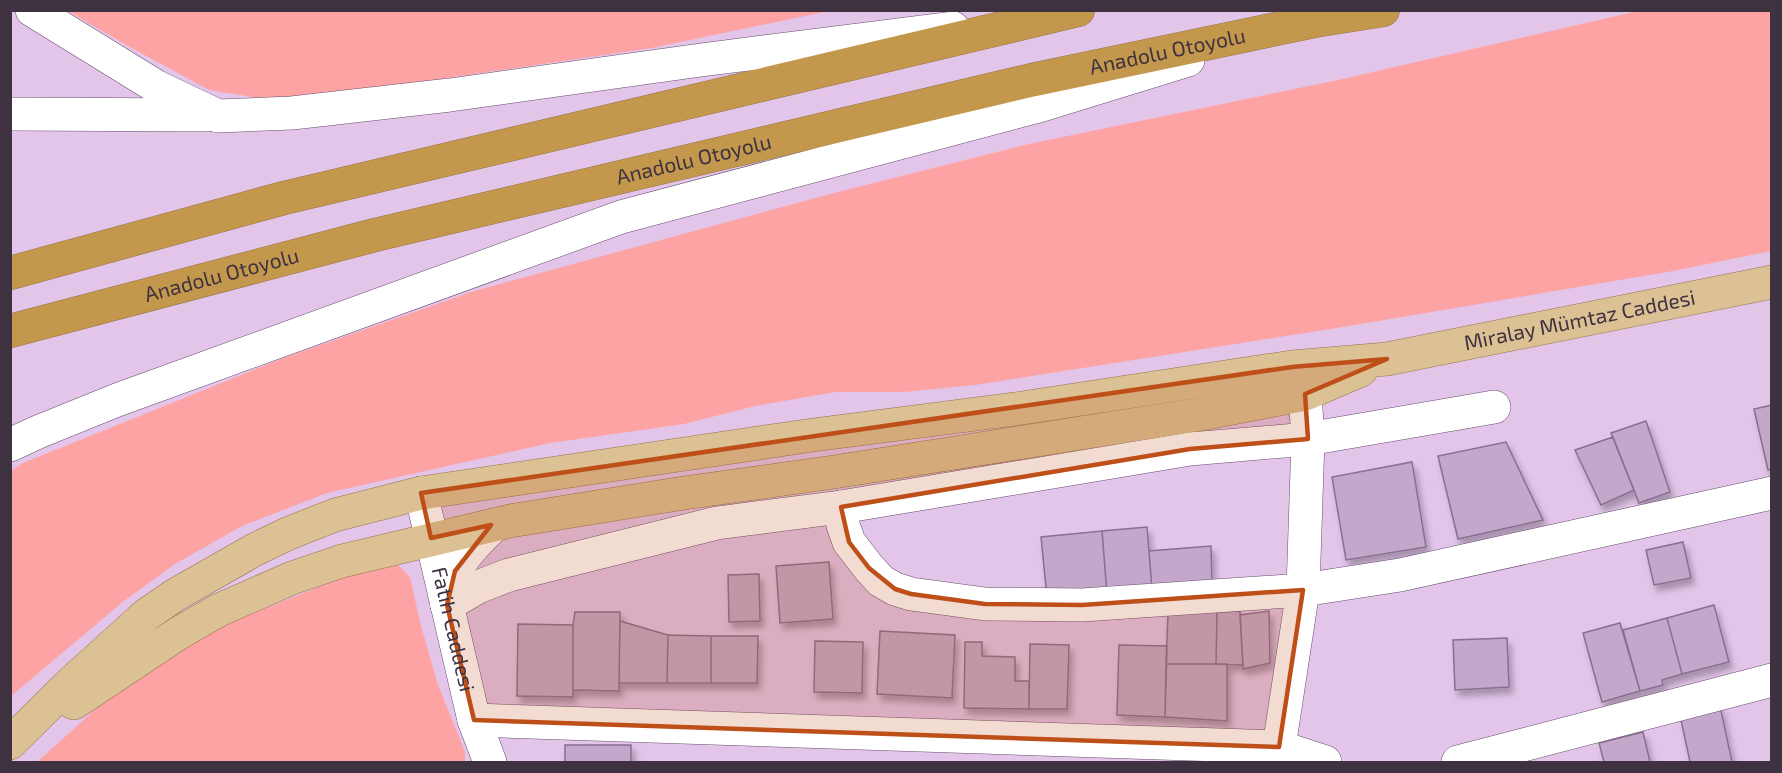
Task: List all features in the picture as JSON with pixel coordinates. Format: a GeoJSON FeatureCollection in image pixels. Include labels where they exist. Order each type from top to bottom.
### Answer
{"type":"FeatureCollection","features":[{"type":"Feature","properties":{"kind":"highway","name":"Anadolu Otoyolu"},"geometry":{"type":"LineString","coordinates":[[10,331],[398,230],[1032,80],[1314,21],[1383,10]]}},
{"type":"Feature","properties":{"kind":"highway"},"geometry":{"type":"LineString","coordinates":[[10,273],[285,198],[1068,12]]}},
{"type":"Feature","properties":{"kind":"main road","name":"Miralay Mümtaz Caddesi"},"geometry":{"type":"LineString","coordinates":[[1387,359],[1772,282]]}},
{"type":"Feature","properties":{"kind":"main road"},"geometry":{"type":"LineString","coordinates":[[10,744],[178,633],[219,610],[281,582],[342,561],[431,538],[494,525],[684,493],[1189,416],[1305,394],[1387,359]]}},
{"type":"Feature","properties":{"kind":"main road"},"geometry":{"type":"LineString","coordinates":[[10,744],[73,681],[146,615],[175,595],[254,550],[335,515],[421,493],[801,437],[1022,408],[1281,368],[1387,359]]}},
{"type":"Feature","properties":{"kind":"street"},"geometry":{"type":"LineString","coordinates":[[32,10],[157,87],[218,116]]}},
{"type":"Feature","properties":{"kind":"street"},"geometry":{"type":"LineString","coordinates":[[10,114],[218,116],[292,113],[450,95],[1068,12]]}},
{"type":"Feature","properties":{"kind":"street"},"geometry":{"type":"LineString","coordinates":[[10,445],[128,396],[621,217],[1042,105],[1314,21]]}},
{"type":"Feature","properties":{"kind":"street"},"geometry":{"type":"LineString","coordinates":[[1280,747],[1303,590],[1308,440],[1305,394]]}},
{"type":"Feature","properties":{"kind":"street"},"geometry":{"type":"LineString","coordinates":[[447,604],[478,587],[509,575],[717,523],[841,507],[1190,449],[1308,440],[1494,407]]}},
{"type":"Feature","properties":{"kind":"street","name":"Fatih Caddesi"},"geometry":{"type":"LineString","coordinates":[[421,493],[474,720],[490,762]]}},
{"type":"Feature","properties":{"kind":"street"},"geometry":{"type":"LineString","coordinates":[[841,507],[843,525],[849,542],[869,568],[895,589],[911,594],[984,604],[1082,605],[1303,590],[1400,576],[1772,493]]}},
{"type":"Feature","properties":{"kind":"street"},"geometry":{"type":"LineString","coordinates":[[447,604],[450,583],[455,571],[464,556],[494,525]]}},
{"type":"Feature","properties":{"kind":"street"},"geometry":{"type":"LineString","coordinates":[[1458,762],[1772,680]]}},
{"type":"Feature","properties":{"kind":"street"},"geometry":{"type":"LineString","coordinates":[[474,720],[1280,747],[1325,762]]}},
{"type":"Feature","properties":{"kind":"highlighted area"},"geometry":{"type":"Polygon","coordinates":[[[1387,359],[1305,394],[1308,439],[1190,449],[841,507],[849,542],[869,568],[895,589],[911,594],[985,604],[1082,605],[1303,590],[1279,747],[474,720],[447,605],[455,571],[491,525],[431,538],[421,493],[1292,367],[1387,359]]]}},
{"type":"Feature","properties":{"kind":"shaded area"},"geometry":{"type":"Polygon","coordinates":[[[68,11],[829,11],[652,48],[283,102],[209,90],[68,11]]]}},
{"type":"Feature","properties":{"kind":"shaded area"},"geometry":{"type":"Polygon","coordinates":[[[1638,11],[1771,11],[1771,251],[1673,271],[1343,327],[975,385],[904,392],[836,392],[755,406],[684,424],[550,443],[327,493],[242,526],[175,564],[124,601],[11,696],[11,471],[23,463],[278,360],[474,291],[834,193],[1029,144],[1338,80],[1638,11]]]}},
{"type":"Feature","properties":{"kind":"shaded area"},"geometry":{"type":"Polygon","coordinates":[[[395,562],[410,577],[437,682],[465,752],[465,762],[37,762],[119,688],[181,645],[368,567],[395,562]]]}},
{"type":"Feature","properties":{"kind":"building"},"geometry":{"type":"Polygon","coordinates":[[[1772,405],[1772,469],[1768,470],[1754,409],[1772,405]]]}},
{"type":"Feature","properties":{"kind":"building"},"geometry":{"type":"Polygon","coordinates":[[[1646,421],[1670,492],[1639,503],[1611,433],[1646,421]]]}},
{"type":"Feature","properties":{"kind":"building"},"geometry":{"type":"Polygon","coordinates":[[[1613,437],[1634,490],[1601,505],[1575,450],[1613,437]]]}},
{"type":"Feature","properties":{"kind":"building"},"geometry":{"type":"Polygon","coordinates":[[[1506,442],[1543,520],[1458,539],[1438,456],[1506,442]]]}},
{"type":"Feature","properties":{"kind":"building"},"geometry":{"type":"Polygon","coordinates":[[[1412,462],[1426,547],[1346,560],[1332,477],[1412,462]]]}},
{"type":"Feature","properties":{"kind":"building"},"geometry":{"type":"Polygon","coordinates":[[[1147,527],[1152,590],[1107,594],[1102,531],[1147,527]]]}},
{"type":"Feature","properties":{"kind":"building"},"geometry":{"type":"Polygon","coordinates":[[[1102,531],[1107,594],[1047,597],[1041,537],[1102,531]]]}},
{"type":"Feature","properties":{"kind":"building"},"geometry":{"type":"Polygon","coordinates":[[[1683,542],[1691,578],[1654,585],[1646,550],[1683,542]]]}},
{"type":"Feature","properties":{"kind":"building"},"geometry":{"type":"Polygon","coordinates":[[[1211,546],[1212,586],[1152,590],[1149,551],[1211,546]]]}},
{"type":"Feature","properties":{"kind":"building"},"geometry":{"type":"Polygon","coordinates":[[[829,562],[833,619],[780,623],[776,566],[829,562]]]}},
{"type":"Feature","properties":{"kind":"building"},"geometry":{"type":"Polygon","coordinates":[[[759,574],[760,621],[729,622],[728,575],[759,574]]]}},
{"type":"Feature","properties":{"kind":"building"},"geometry":{"type":"Polygon","coordinates":[[[1714,605],[1729,662],[1682,674],[1667,618],[1714,605]]]}},
{"type":"Feature","properties":{"kind":"building"},"geometry":{"type":"Polygon","coordinates":[[[1240,611],[1243,665],[1216,664],[1217,612],[1240,611]]]}},
{"type":"Feature","properties":{"kind":"building"},"geometry":{"type":"Polygon","coordinates":[[[1269,611],[1270,663],[1243,669],[1240,615],[1269,611]]]}},
{"type":"Feature","properties":{"kind":"building"},"geometry":{"type":"Polygon","coordinates":[[[575,612],[620,612],[619,691],[573,690],[575,612]]]}},
{"type":"Feature","properties":{"kind":"building"},"geometry":{"type":"Polygon","coordinates":[[[1217,612],[1216,664],[1166,664],[1168,613],[1217,612]]]}},
{"type":"Feature","properties":{"kind":"building"},"geometry":{"type":"Polygon","coordinates":[[[1667,618],[1682,674],[1662,680],[1663,685],[1640,691],[1623,630],[1667,618]]]}},
{"type":"Feature","properties":{"kind":"building"},"geometry":{"type":"Polygon","coordinates":[[[620,621],[668,635],[667,683],[619,683],[620,621]]]}},
{"type":"Feature","properties":{"kind":"building"},"geometry":{"type":"Polygon","coordinates":[[[1620,623],[1640,691],[1602,702],[1583,633],[1620,623]]]}},
{"type":"Feature","properties":{"kind":"building"},"geometry":{"type":"Polygon","coordinates":[[[518,624],[573,625],[573,697],[517,696],[518,624]]]}},
{"type":"Feature","properties":{"kind":"building"},"geometry":{"type":"Polygon","coordinates":[[[880,631],[955,635],[952,698],[877,694],[880,631]]]}},
{"type":"Feature","properties":{"kind":"building"},"geometry":{"type":"Polygon","coordinates":[[[668,635],[711,636],[711,683],[667,683],[668,635]]]}},
{"type":"Feature","properties":{"kind":"building"},"geometry":{"type":"Polygon","coordinates":[[[711,636],[758,636],[757,683],[711,683],[711,636]]]}},
{"type":"Feature","properties":{"kind":"building"},"geometry":{"type":"Polygon","coordinates":[[[1507,638],[1509,687],[1455,690],[1453,640],[1507,638]]]}},
{"type":"Feature","properties":{"kind":"building"},"geometry":{"type":"Polygon","coordinates":[[[815,641],[863,642],[862,693],[814,692],[815,641]]]}},
{"type":"Feature","properties":{"kind":"building"},"geometry":{"type":"Polygon","coordinates":[[[965,642],[982,642],[982,656],[1015,657],[1015,681],[1029,681],[1029,709],[964,708],[965,642]]]}},
{"type":"Feature","properties":{"kind":"building"},"geometry":{"type":"Polygon","coordinates":[[[1030,644],[1069,645],[1067,709],[1029,709],[1030,644]]]}},
{"type":"Feature","properties":{"kind":"building"},"geometry":{"type":"Polygon","coordinates":[[[1119,645],[1167,646],[1165,717],[1117,715],[1119,645]]]}},
{"type":"Feature","properties":{"kind":"building"},"geometry":{"type":"Polygon","coordinates":[[[1166,664],[1227,664],[1227,721],[1165,717],[1166,664]]]}},
{"type":"Feature","properties":{"kind":"building"},"geometry":{"type":"Polygon","coordinates":[[[1720,706],[1732,762],[1690,762],[1680,715],[1720,706]]]}},
{"type":"Feature","properties":{"kind":"building"},"geometry":{"type":"Polygon","coordinates":[[[1643,732],[1650,762],[1604,762],[1599,743],[1643,732]]]}},
{"type":"Feature","properties":{"kind":"building"},"geometry":{"type":"Polygon","coordinates":[[[565,745],[631,745],[631,762],[565,762],[565,745]]]}}]}
